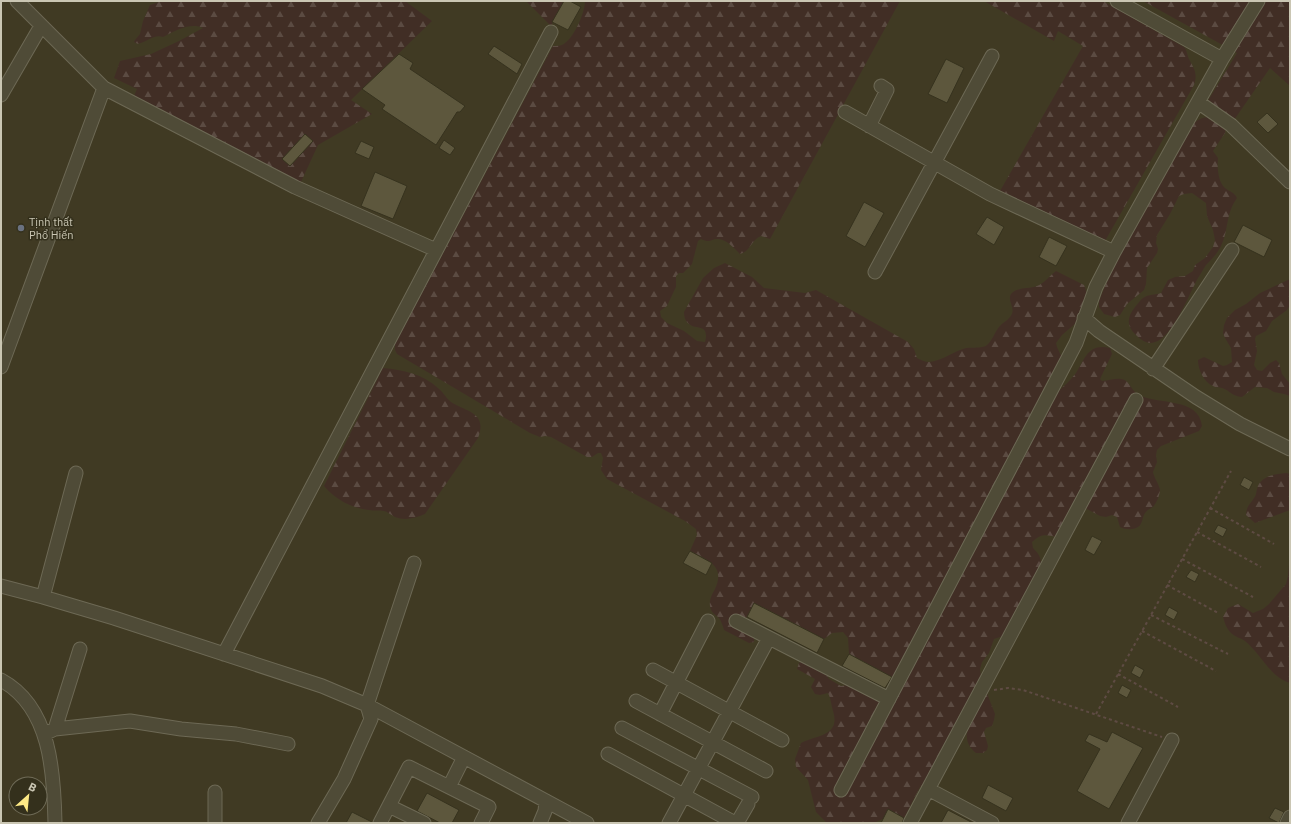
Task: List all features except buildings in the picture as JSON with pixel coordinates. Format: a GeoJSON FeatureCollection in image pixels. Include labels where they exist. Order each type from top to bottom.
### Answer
{"type":"FeatureCollection","features":[{"type":"Feature","properties":{"kind":"street"},"geometry":{"type":"LineString","coordinates":[[17,1],[104,88],[295,187],[436,250]]}},
{"type":"Feature","properties":{"kind":"street"},"geometry":{"type":"LineString","coordinates":[[1117,1],[1222,59]]}},
{"type":"Feature","properties":{"kind":"street"},"geometry":{"type":"LineString","coordinates":[[841,790],[1071,352],[1096,287],[1114,252],[1222,59],[1258,1]]}},
{"type":"Feature","properties":{"kind":"street"},"geometry":{"type":"LineString","coordinates":[[1,95],[41,26]]}},
{"type":"Feature","properties":{"kind":"street"},"geometry":{"type":"LineString","coordinates":[[224,654],[551,32]]}},
{"type":"Feature","properties":{"kind":"street"},"geometry":{"type":"LineString","coordinates":[[875,272],[992,56]]}},
{"type":"Feature","properties":{"kind":"street"},"geometry":{"type":"LineString","coordinates":[[869,126],[887,90],[881,86]]}},
{"type":"Feature","properties":{"kind":"street"},"geometry":{"type":"LineString","coordinates":[[1,366],[104,88]]}},
{"type":"Feature","properties":{"kind":"street"},"geometry":{"type":"LineString","coordinates":[[1198,102],[1231,125],[1290,182]]}},
{"type":"Feature","properties":{"kind":"street"},"geometry":{"type":"LineString","coordinates":[[845,112],[990,194],[1114,252]]}},
{"type":"Feature","properties":{"kind":"street"},"geometry":{"type":"LineString","coordinates":[[1153,369],[1232,250]]}},
{"type":"Feature","properties":{"kind":"street"},"geometry":{"type":"LineString","coordinates":[[1084,318],[1099,331],[1153,369],[1240,424],[1290,449]]}},
{"type":"Feature","properties":{"kind":"street"},"geometry":{"type":"LineString","coordinates":[[910,823],[1136,400]]}},
{"type":"Feature","properties":{"kind":"street"},"geometry":{"type":"LineString","coordinates":[[43,597],[76,473]]}},
{"type":"Feature","properties":{"kind":"street"},"geometry":{"type":"LineString","coordinates":[[318,823],[344,778],[372,719],[367,705],[414,562]]}},
{"type":"Feature","properties":{"kind":"street"},"geometry":{"type":"LineString","coordinates":[[1,586],[114,618],[322,686],[367,705],[587,823]]}},
{"type":"Feature","properties":{"kind":"street"},"geometry":{"type":"LineString","coordinates":[[660,714],[708,621]]}},
{"type":"Feature","properties":{"kind":"street"},"geometry":{"type":"LineString","coordinates":[[736,621],[888,699]]}},
{"type":"Feature","properties":{"kind":"street"},"geometry":{"type":"LineString","coordinates":[[669,823],[770,638]]}},
{"type":"Feature","properties":{"kind":"street"},"geometry":{"type":"LineString","coordinates":[[55,823],[49,732],[80,649]]}},
{"type":"Feature","properties":{"kind":"street"},"geometry":{"type":"LineString","coordinates":[[653,670],[782,740]]}},
{"type":"Feature","properties":{"kind":"street"},"geometry":{"type":"LineString","coordinates":[[1,680],[18,692],[26,700],[49,732]]}},
{"type":"Feature","properties":{"kind":"street"},"geometry":{"type":"LineString","coordinates":[[636,702],[766,771]]}},
{"type":"Feature","properties":{"kind":"street"},"geometry":{"type":"LineString","coordinates":[[49,732],[130,721],[181,729],[236,734],[288,744]]}},
{"type":"Feature","properties":{"kind":"street"},"geometry":{"type":"LineString","coordinates":[[608,754],[736,823],[750,801],[699,768],[622,728]]}},
{"type":"Feature","properties":{"kind":"street"},"geometry":{"type":"LineString","coordinates":[[1128,823],[1172,740]]}},
{"type":"Feature","properties":{"kind":"street"},"geometry":{"type":"LineString","coordinates":[[449,787],[464,757]]}},
{"type":"Feature","properties":{"kind":"street"},"geometry":{"type":"LineString","coordinates":[[380,823],[409,767],[489,807],[481,823]]}},
{"type":"Feature","properties":{"kind":"street"},"geometry":{"type":"LineString","coordinates":[[928,789],[992,823]]}},
{"type":"Feature","properties":{"kind":"street"},"geometry":{"type":"LineString","coordinates":[[215,792],[215,823]]}},
{"type":"Feature","properties":{"kind":"street"},"geometry":{"type":"LineString","coordinates":[[540,823],[545,811],[546,801]]}},
{"type":"Feature","properties":{"kind":"street"},"geometry":{"type":"LineString","coordinates":[[389,806],[423,823]]}},
{"type":"Feature","properties":{"kind":"street"},"geometry":{"type":"LineString","coordinates":[[1287,823],[1290,817]]}},
{"type":"Feature","properties":{"kind":"path"},"geometry":{"type":"LineString","coordinates":[[1096,714],[1230,471]]}},
{"type":"Feature","properties":{"kind":"path"},"geometry":{"type":"LineString","coordinates":[[1210,508],[1274,544]]}},
{"type":"Feature","properties":{"kind":"path"},"geometry":{"type":"LineString","coordinates":[[1197,532],[1261,567]]}},
{"type":"Feature","properties":{"kind":"path"},"geometry":{"type":"LineString","coordinates":[[1182,558],[1254,597]]}},
{"type":"Feature","properties":{"kind":"path"},"geometry":{"type":"LineString","coordinates":[[1167,585],[1218,612]]}},
{"type":"Feature","properties":{"kind":"path"},"geometry":{"type":"LineString","coordinates":[[1151,615],[1228,654]]}},
{"type":"Feature","properties":{"kind":"path"},"geometry":{"type":"LineString","coordinates":[[1142,631],[1216,671]]}},
{"type":"Feature","properties":{"kind":"path"},"geometry":{"type":"LineString","coordinates":[[1118,674],[1178,707]]}},
{"type":"Feature","properties":{"kind":"path"},"geometry":{"type":"LineString","coordinates":[[976,700],[991,690],[1000,688],[1016,688],[1172,740]]}},
{"type":"Feature","properties":{"kind":"green space"},"geometry":{"type":"Polygon","coordinates":[[[162,1],[405,1],[432,21],[351,100],[372,114],[318,145],[301,182],[134,96],[137,89],[114,78],[120,61],[151,54],[203,28],[198,26],[188,27],[163,37],[154,37],[138,44],[134,42],[140,34],[143,21],[150,5],[162,1]]]}},
{"type":"Feature","properties":{"kind":"green space"},"geometry":{"type":"Polygon","coordinates":[[[526,1],[564,1],[551,26],[526,1]]]}},
{"type":"Feature","properties":{"kind":"green space"},"geometry":{"type":"Polygon","coordinates":[[[585,1],[900,1],[770,239],[761,236],[755,240],[746,251],[740,254],[722,240],[716,239],[707,241],[701,239],[698,241],[692,264],[683,273],[679,273],[676,276],[676,287],[667,306],[660,311],[661,317],[667,323],[684,331],[697,341],[705,342],[706,336],[704,330],[688,323],[684,312],[703,278],[714,268],[725,263],[752,277],[764,288],[805,293],[816,290],[908,342],[914,349],[917,358],[929,362],[939,360],[966,348],[987,345],[999,327],[1012,314],[1013,310],[1010,298],[1013,292],[1019,289],[1040,285],[1056,271],[1084,285],[1087,294],[1076,323],[1062,335],[1056,343],[1063,360],[1051,375],[1047,383],[1046,394],[1050,396],[1064,386],[1076,373],[1088,353],[1092,350],[1103,347],[1110,348],[1112,354],[1100,379],[1102,381],[1116,379],[1124,380],[1129,383],[1134,391],[1139,395],[1186,406],[1194,410],[1199,417],[1202,426],[1199,431],[1161,446],[1157,450],[1157,462],[1153,472],[1160,490],[1158,499],[1153,507],[1145,513],[1141,524],[1138,527],[1125,529],[1120,527],[1117,517],[1112,515],[1106,517],[1100,516],[1087,509],[1074,508],[1067,515],[1056,537],[1043,535],[1032,542],[1033,548],[1040,558],[1041,565],[1003,636],[994,639],[989,653],[982,662],[980,669],[981,678],[995,714],[992,726],[986,728],[984,732],[988,746],[987,750],[983,753],[976,753],[969,745],[967,734],[976,713],[964,710],[958,719],[942,753],[936,759],[940,774],[920,787],[904,818],[888,810],[883,819],[873,823],[826,822],[816,812],[808,780],[796,767],[795,759],[801,743],[826,733],[830,730],[835,719],[828,693],[820,695],[815,694],[811,687],[815,679],[797,669],[799,663],[803,661],[826,674],[829,679],[841,686],[848,685],[877,699],[885,695],[894,678],[849,654],[848,638],[843,632],[832,633],[824,639],[754,603],[745,620],[754,638],[754,642],[749,643],[724,630],[720,619],[712,612],[710,606],[711,597],[718,581],[716,569],[713,564],[690,551],[697,535],[696,529],[685,521],[607,479],[601,470],[603,458],[601,453],[598,453],[592,457],[587,457],[551,437],[540,437],[530,433],[397,354],[395,350],[395,344],[553,46],[559,46],[569,40],[576,30],[585,6],[585,1]]]}},
{"type":"Feature","properties":{"kind":"green space"},"geometry":{"type":"Polygon","coordinates":[[[984,1],[1103,1],[1184,47],[1186,50],[1195,71],[1196,77],[1194,85],[1105,241],[1000,191],[1083,46],[1058,31],[1054,41],[984,1]]]}},
{"type":"Feature","properties":{"kind":"green space"},"geometry":{"type":"Polygon","coordinates":[[[1143,1],[1290,1],[1290,86],[1270,68],[1234,120],[1209,104],[1209,99],[1237,53],[1143,1]]]}},
{"type":"Feature","properties":{"kind":"green space"},"geometry":{"type":"Polygon","coordinates":[[[1208,117],[1226,128],[1225,133],[1213,151],[1218,158],[1219,178],[1221,182],[1225,188],[1233,193],[1237,198],[1233,204],[1229,216],[1221,246],[1204,268],[1174,324],[1162,338],[1152,343],[1147,342],[1138,337],[1130,328],[1130,314],[1143,298],[1161,293],[1168,280],[1175,277],[1185,276],[1193,271],[1195,265],[1205,258],[1213,247],[1215,240],[1213,230],[1207,216],[1206,203],[1192,193],[1179,196],[1157,235],[1156,243],[1158,249],[1147,268],[1144,290],[1127,304],[1120,315],[1115,317],[1104,314],[1099,307],[1099,301],[1115,261],[1189,129],[1197,121],[1208,117]]]}},
{"type":"Feature","properties":{"kind":"green space"},"geometry":{"type":"Polygon","coordinates":[[[1290,279],[1290,305],[1287,310],[1272,321],[1266,331],[1256,336],[1257,351],[1254,365],[1257,370],[1262,371],[1270,363],[1276,360],[1279,363],[1282,374],[1290,384],[1290,396],[1274,392],[1267,388],[1255,387],[1242,397],[1236,396],[1225,389],[1215,387],[1207,382],[1199,368],[1198,360],[1204,357],[1223,366],[1232,362],[1231,348],[1223,333],[1227,318],[1235,310],[1246,304],[1260,293],[1290,279]]]}},
{"type":"Feature","properties":{"kind":"green space"},"geometry":{"type":"Polygon","coordinates":[[[383,368],[398,370],[426,379],[440,390],[451,402],[474,414],[480,423],[478,438],[425,514],[418,517],[402,519],[384,511],[362,509],[338,499],[324,486],[383,368]]]}},
{"type":"Feature","properties":{"kind":"green space"},"geometry":{"type":"Polygon","coordinates":[[[1286,473],[1290,474],[1290,510],[1255,523],[1246,515],[1248,507],[1255,497],[1258,486],[1266,478],[1286,473]]]}},
{"type":"Feature","properties":{"kind":"green space"},"geometry":{"type":"Polygon","coordinates":[[[1290,553],[1290,683],[1283,680],[1271,671],[1251,646],[1245,641],[1234,636],[1227,627],[1223,617],[1228,608],[1238,604],[1253,613],[1263,609],[1269,604],[1286,584],[1290,553]]]}},
{"type":"Feature","properties":{"kind":"place","name":"Tịnh thất Phổ Hiến"},"geometry":{"type":"Point","coordinates":[21,228]}}]}
